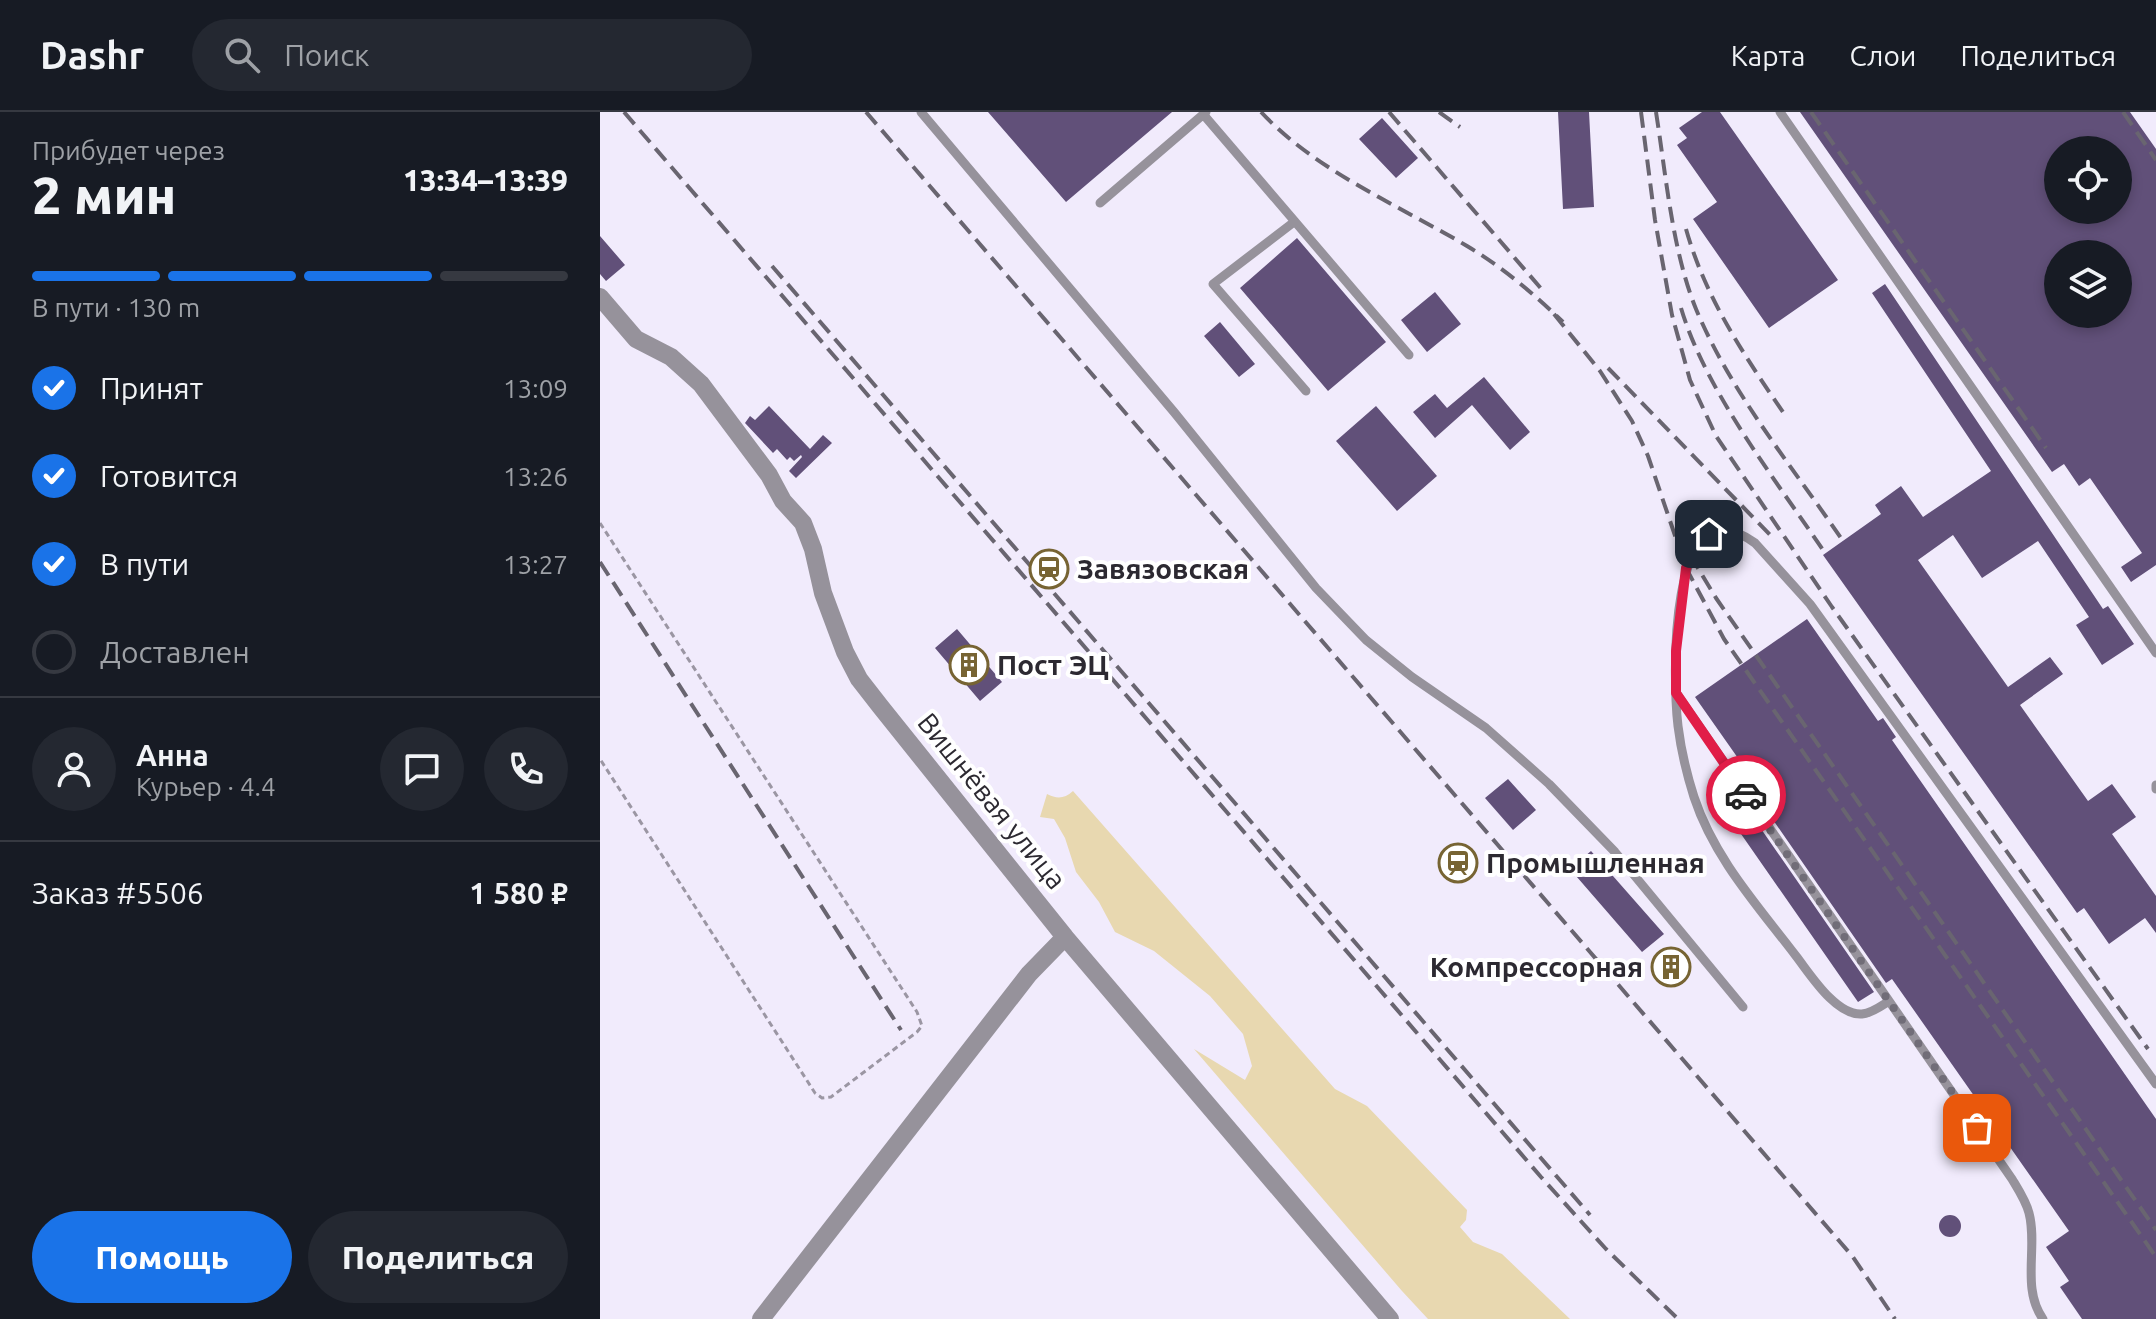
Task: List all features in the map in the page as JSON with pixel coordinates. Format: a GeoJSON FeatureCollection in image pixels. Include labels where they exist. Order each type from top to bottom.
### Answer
{"type":"FeatureCollection","features":[{"type":"Feature","properties":{"kind":"street","name":"Вишнёвая улица"},"geometry":{"type":"LineString","coordinates":[[600,297],[636,339],[686,368],[701,384],[756,455],[783,501],[803,523],[810,536],[823,593],[845,652],[859,679],[1065,937],[1390,1319]]}},
{"type":"Feature","properties":{"kind":"street"},"geometry":{"type":"LineString","coordinates":[[761,1319],[1029,974],[1065,937]]}},
{"type":"Feature","properties":{"kind":"lane"},"geometry":{"type":"LineString","coordinates":[[921,112],[1174,412],[1316,588],[1383,654],[1486,728],[1549,784],[1615,852],[1743,1007]]}},
{"type":"Feature","properties":{"kind":"lane"},"geometry":{"type":"LineString","coordinates":[[1780,112],[2156,653]]}},
{"type":"Feature","properties":{"kind":"lane"},"geometry":{"type":"LineString","coordinates":[[1100,203],[1205,113],[1409,355]]}},
{"type":"Feature","properties":{"kind":"lane"},"geometry":{"type":"LineString","coordinates":[[1294,222],[1213,284],[1306,391]]}},
{"type":"Feature","properties":{"kind":"lane"},"geometry":{"type":"LineString","coordinates":[[1889,1001],[1863,1014],[1849,1012],[1821,989],[1718,852],[1691,787],[1678,726],[1676,651],[1686,568],[1697,545],[1709,534],[1725,531],[1745,536],[1810,604],[2156,1084]]}},
{"type":"Feature","properties":{"kind":"lane"},"geometry":{"type":"LineString","coordinates":[[1676,693],[2023,1197],[2031,1226],[2032,1291],[2043,1319]]}},
{"type":"Feature","properties":{"kind":"path"},"geometry":{"type":"LineString","coordinates":[[600,523],[917,1012],[922,1026],[917,1032],[831,1097],[822,1098],[815,1093],[600,759]]}},
{"type":"Feature","properties":{"kind":"shaded area"},"geometry":{"type":"Polygon","coordinates":[[[1073,791],[1335,1089],[1367,1106],[1467,1210],[1466,1220],[1460,1227],[1473,1242],[1502,1254],[1570,1319],[1428,1319],[1194,1049],[1245,1080],[1252,1066],[1243,1034],[1210,996],[1154,951],[1115,932],[1099,902],[1076,872],[1065,838],[1054,819],[1040,817],[1047,794],[1060,797],[1073,791]]]}},
{"type":"Feature","properties":{"kind":"building"},"geometry":{"type":"Polygon","coordinates":[[[988,112],[1172,112],[1066,202],[988,112]]]}},
{"type":"Feature","properties":{"kind":"building"},"geometry":{"type":"Polygon","coordinates":[[[1558,112],[1589,112],[1594,207],[1563,209],[1558,112]]]}},
{"type":"Feature","properties":{"kind":"building"},"geometry":{"type":"Polygon","coordinates":[[[1702,112],[1720,112],[1838,280],[1769,328],[1693,219],[1717,202],[1677,145],[1687,138],[1679,128],[1702,112]]]}},
{"type":"Feature","properties":{"kind":"building"},"geometry":{"type":"Polygon","coordinates":[[[1800,112],[2130,112],[2156,149],[2156,565],[2131,582],[2121,567],[2142,553],[2090,478],[2079,486],[2064,464],[2052,472],[1800,112]]]}},
{"type":"Feature","properties":{"kind":"building"},"geometry":{"type":"Polygon","coordinates":[[[1382,118],[1418,158],[1396,178],[1359,139],[1382,118]]]}},
{"type":"Feature","properties":{"kind":"building"},"geometry":{"type":"Polygon","coordinates":[[[600,236],[625,265],[606,281],[600,274],[600,236]]]}},
{"type":"Feature","properties":{"kind":"building"},"geometry":{"type":"Polygon","coordinates":[[[1297,238],[1386,342],[1328,391],[1240,288],[1297,238]]]}},
{"type":"Feature","properties":{"kind":"building"},"geometry":{"type":"Polygon","coordinates":[[[1885,284],[2103,609],[2108,606],[2134,644],[2102,665],[2076,625],[2089,617],[2038,541],[1982,578],[1953,535],[1918,560],[2008,687],[2050,657],[2063,674],[2020,705],[2088,801],[2112,784],[2136,817],[2112,834],[2156,896],[2156,933],[2145,918],[2109,944],[2084,908],[2077,913],[1823,555],[1881,514],[1875,505],[1901,486],[1923,517],[1991,471],[1872,293],[1885,284]]]}},
{"type":"Feature","properties":{"kind":"building"},"geometry":{"type":"Polygon","coordinates":[[[1435,292],[1461,324],[1427,352],[1401,320],[1435,292]]]}},
{"type":"Feature","properties":{"kind":"building"},"geometry":{"type":"Polygon","coordinates":[[[1220,322],[1255,364],[1239,377],[1204,336],[1220,322]]]}},
{"type":"Feature","properties":{"kind":"building"},"geometry":{"type":"Polygon","coordinates":[[[1484,377],[1530,432],[1510,450],[1472,405],[1435,438],[1413,412],[1435,394],[1447,408],[1484,377]]]}},
{"type":"Feature","properties":{"kind":"building"},"geometry":{"type":"Polygon","coordinates":[[[769,406],[810,449],[823,435],[832,443],[796,478],[789,471],[801,455],[794,461],[790,457],[787,460],[777,449],[773,453],[745,423],[750,416],[755,420],[769,406]]]}},
{"type":"Feature","properties":{"kind":"building"},"geometry":{"type":"Polygon","coordinates":[[[1376,406],[1437,476],[1397,511],[1336,441],[1376,406]]]}},
{"type":"Feature","properties":{"kind":"building"},"geometry":{"type":"Polygon","coordinates":[[[1807,619],[1878,721],[1883,718],[1896,737],[1892,740],[2156,1119],[2156,1319],[2082,1319],[2060,1287],[2069,1281],[2046,1247],[2069,1231],[1892,979],[1886,983],[1760,801],[1766,798],[1695,697],[1807,619]]]}},
{"type":"Feature","properties":{"kind":"building","name":"Пост ЭЦ"},"geometry":{"type":"Polygon","coordinates":[[[957,629],[1002,682],[980,701],[935,648],[957,629]]]}},
{"type":"Feature","properties":{"kind":"building"},"geometry":{"type":"Polygon","coordinates":[[[1508,779],[1536,810],[1513,830],[1485,798],[1508,779]]]}},
{"type":"Feature","properties":{"kind":"building"},"geometry":{"type":"Polygon","coordinates":[[[1748,810],[1874,992],[1858,1002],[1732,821],[1748,810]]]}},
{"type":"Feature","properties":{"kind":"building"},"geometry":{"type":"Polygon","coordinates":[[[1591,851],[1664,934],[1642,952],[1570,869],[1591,851]]]}},
{"type":"Feature","properties":{"kind":"building","name":"Компрессорная"},"geometry":{"type":"Polygon","coordinates":[[[1677,953],[1685,964],[1664,980],[1656,970],[1677,953]]]}},
{"type":"Feature","properties":{"kind":"building"},"geometry":{"type":"Polygon","coordinates":[[[1950,1215],[1958,1218],[1961,1226],[1958,1234],[1950,1237],[1942,1234],[1939,1226],[1942,1218],[1950,1215]]]}},
{"type":"Feature","properties":{"kind":"railway"},"geometry":{"type":"LineString","coordinates":[[624,112],[1541,1177],[1606,1249],[1678,1319]]}},
{"type":"Feature","properties":{"kind":"railway"},"geometry":{"type":"LineString","coordinates":[[866,112],[1853,1257],[1895,1319]]}},
{"type":"Feature","properties":{"kind":"railway"},"geometry":{"type":"LineString","coordinates":[[1261,112],[1332,170],[1493,263],[1563,322]]}},
{"type":"Feature","properties":{"kind":"railway"},"geometry":{"type":"LineString","coordinates":[[1389,112],[1544,292]]}},
{"type":"Feature","properties":{"kind":"railway"},"geometry":{"type":"LineString","coordinates":[[1439,112],[1460,127]]}},
{"type":"Feature","properties":{"kind":"railway"},"geometry":{"type":"LineString","coordinates":[[1641,112],[1655,220],[1672,315],[1690,380],[1716,436],[1832,607],[2148,1049]]}},
{"type":"Feature","properties":{"kind":"railway"},"geometry":{"type":"LineString","coordinates":[[1656,112],[1675,237],[1696,309],[1744,400],[1843,541]]}},
{"type":"Feature","properties":{"kind":"railway"},"geometry":{"type":"LineString","coordinates":[[1811,112],[2046,448]]}},
{"type":"Feature","properties":{"kind":"railway"},"geometry":{"type":"LineString","coordinates":[[2123,112],[2156,160]]}},
{"type":"Feature","properties":{"kind":"railway"},"geometry":{"type":"LineString","coordinates":[[1686,229],[1716,304],[1742,351],[1787,418]]}},
{"type":"Feature","properties":{"kind":"railway"},"geometry":{"type":"LineString","coordinates":[[772,266],[1590,1215]]}},
{"type":"Feature","properties":{"kind":"railway"},"geometry":{"type":"LineString","coordinates":[[1681,308],[1692,340],[1725,403],[1764,466],[1825,553]]}},
{"type":"Feature","properties":{"kind":"railway"},"geometry":{"type":"LineString","coordinates":[[1554,314],[1600,371],[1632,421],[1648,456],[1686,568],[1724,639],[2156,1257]]}},
{"type":"Feature","properties":{"kind":"railway"},"geometry":{"type":"LineString","coordinates":[[1608,368],[1775,540]]}},
{"type":"Feature","properties":{"kind":"railway"},"geometry":{"type":"LineString","coordinates":[[1690,555],[1716,598],[2156,1230]]}},
{"type":"Feature","properties":{"kind":"railway"},"geometry":{"type":"LineString","coordinates":[[600,562],[901,1030]]}},
{"type":"Feature","properties":{"kind":"way so far"},"geometry":{"type":"LineString","coordinates":[[1746,795],[1977,1128]]}},
{"type":"Feature","properties":{"kind":"place","name":"Завязовская"},"geometry":{"type":"Point","coordinates":[1049,569]}},
{"type":"Feature","properties":{"kind":"place","name":"Пост ЭЦ"},"geometry":{"type":"Point","coordinates":[969,665]}},
{"type":"Feature","properties":{"kind":"place","name":"Промышленная"},"geometry":{"type":"Point","coordinates":[1458,863]}},
{"type":"Feature","properties":{"kind":"place","name":"Компрессорная"},"geometry":{"type":"Point","coordinates":[1671,967]}},
{"type":"Feature","properties":{"kind":"route"},"geometry":{"type":"LineString","coordinates":[[1709,534],[1697,545],[1686,568],[1676,651],[1676,693],[1746,795]]}}]}
